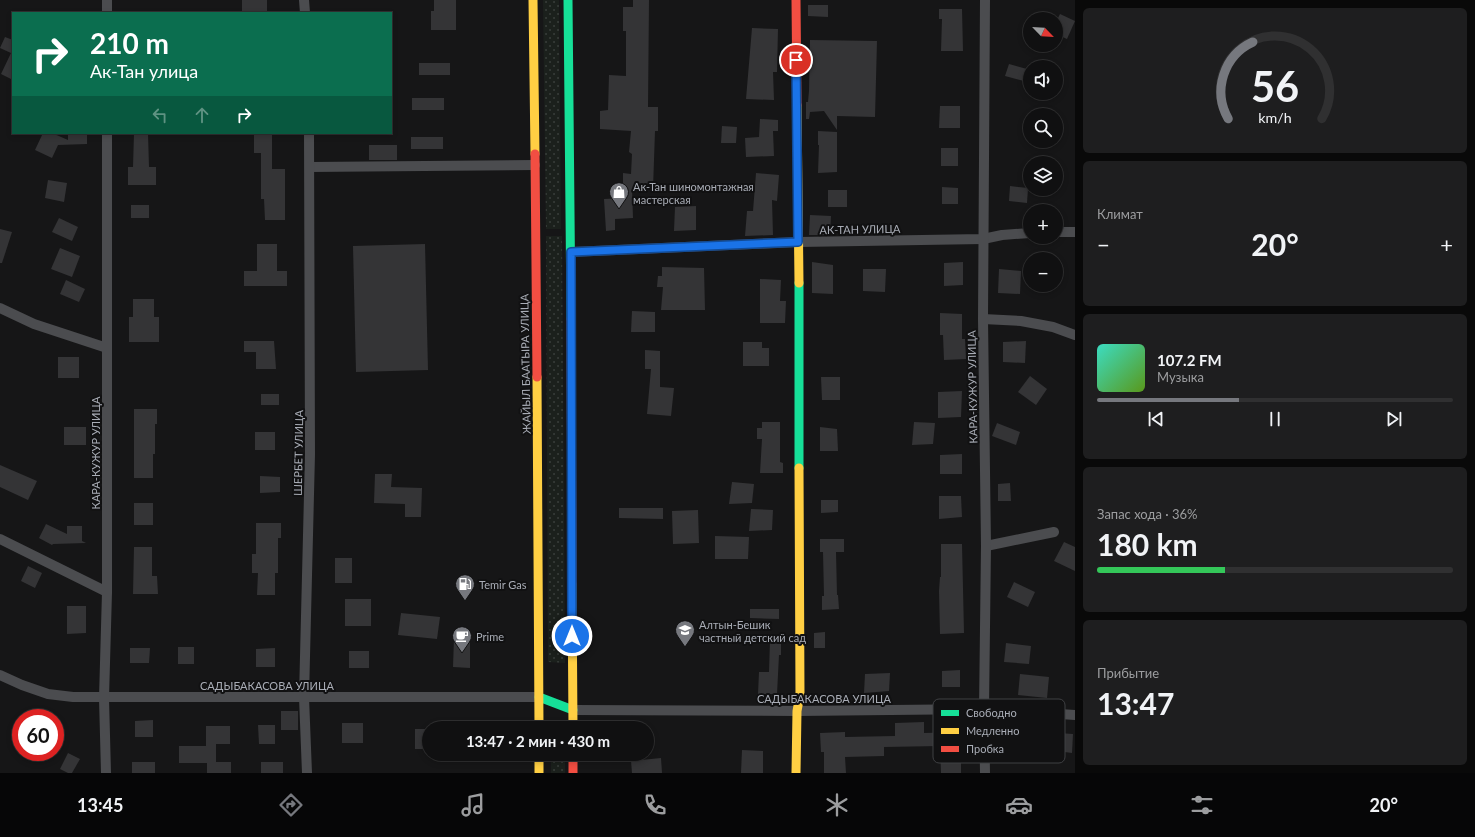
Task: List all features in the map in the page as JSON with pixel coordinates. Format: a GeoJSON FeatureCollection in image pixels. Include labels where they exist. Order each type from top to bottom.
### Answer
{"type":"FeatureCollection","features":[{"type":"Feature","properties":{"kind":"main road","name":"ЖАЙЫЛ БААТЫРА УЛИЦА"},"geometry":{"type":"LineString","coordinates":[[533,0],[538,451],[539,721]]}},
{"type":"Feature","properties":{"kind":"main road"},"geometry":{"type":"LineString","coordinates":[[568,0],[571,252],[573,721]]}},
{"type":"Feature","properties":{"kind":"main road"},"geometry":{"type":"LineString","coordinates":[[796,0],[800,695],[797,711],[796,773]]}},
{"type":"Feature","properties":{"kind":"main road"},"geometry":{"type":"LineString","coordinates":[[539,698],[573,710]]}},
{"type":"Feature","properties":{"kind":"main road"},"geometry":{"type":"LineString","coordinates":[[539,761],[539,773]]}},
{"type":"Feature","properties":{"kind":"main road"},"geometry":{"type":"LineString","coordinates":[[573,761],[573,773]]}},
{"type":"Feature","properties":{"kind":"street"},"geometry":{"type":"LineString","coordinates":[[107,0],[107,12]]}},
{"type":"Feature","properties":{"kind":"street"},"geometry":{"type":"LineString","coordinates":[[304,0],[305,12]]}},
{"type":"Feature","properties":{"kind":"street","name":"КАРА-КУЖУР УЛИЦА"},"geometry":{"type":"LineString","coordinates":[[984,699],[986,546],[983,239],[985,0]]}},
{"type":"Feature","properties":{"kind":"street","name":"КАРА-КУЖУР УЛИЦА"},"geometry":{"type":"LineString","coordinates":[[106,773],[104,698],[107,592],[107,134]]}},
{"type":"Feature","properties":{"kind":"street","name":"ШЕРБЕТ УЛИЦА"},"geometry":{"type":"LineString","coordinates":[[307,773],[304,697],[310,454],[310,167],[308,134]]}},
{"type":"Feature","properties":{"kind":"street"},"geometry":{"type":"LineString","coordinates":[[310,167],[535,165]]}},
{"type":"Feature","properties":{"kind":"street"},"geometry":{"type":"LineString","coordinates":[[1063,232],[1075,232]]}},
{"type":"Feature","properties":{"kind":"street","name":"АК-ТАН УЛИЦА"},"geometry":{"type":"LineString","coordinates":[[571,252],[798,242],[983,239],[1002,235],[1023,234]]}},
{"type":"Feature","properties":{"kind":"street"},"geometry":{"type":"LineString","coordinates":[[0,308],[34,324],[107,348]]}},
{"type":"Feature","properties":{"kind":"street"},"geometry":{"type":"LineString","coordinates":[[983,319],[1021,321],[1053,327],[1075,335]]}},
{"type":"Feature","properties":{"kind":"street"},"geometry":{"type":"LineString","coordinates":[[986,546],[1054,532]]}},
{"type":"Feature","properties":{"kind":"street"},"geometry":{"type":"LineString","coordinates":[[0,538],[107,592]]}},
{"type":"Feature","properties":{"kind":"street","name":"САДЫБАКАСОВА УЛИЦА"},"geometry":{"type":"LineString","coordinates":[[0,675],[22,685],[48,694],[73,698],[539,698]]}},
{"type":"Feature","properties":{"kind":"street","name":"САДЫБАКАСОВА УЛИЦА"},"geometry":{"type":"LineString","coordinates":[[573,710],[797,711],[933,710]]}},
{"type":"Feature","properties":{"kind":"street","name":"САДЫБАКАСОВА УЛИЦА"},"geometry":{"type":"LineString","coordinates":[[1065,714],[1075,715]]}},
{"type":"Feature","properties":{"kind":"street","name":"КАРА-КУЖУР УЛИЦА"},"geometry":{"type":"LineString","coordinates":[[985,763],[985,773]]}},
{"type":"Feature","properties":{"kind":"shaded area"},"geometry":{"type":"Polygon","coordinates":[[[543,0],[559,0],[561,229],[546,229],[543,0]]]}},
{"type":"Feature","properties":{"kind":"shaded area"},"geometry":{"type":"Polygon","coordinates":[[[546,236],[562,236],[565,663],[548,662],[546,236]]]}},
{"type":"Feature","properties":{"kind":"shaded area"},"geometry":{"type":"Polygon","coordinates":[[[551,761],[565,761],[565,773],[551,773],[551,761]]]}},
{"type":"Feature","properties":{"kind":"building"},"geometry":{"type":"Polygon","coordinates":[[[242,0],[267,0],[267,12],[242,12],[242,0]]]}},
{"type":"Feature","properties":{"kind":"building"},"geometry":{"type":"Polygon","coordinates":[[[434,0],[456,0],[456,30],[431,30],[431,11],[434,11],[434,0]]]}},
{"type":"Feature","properties":{"kind":"building"},"geometry":{"type":"Polygon","coordinates":[[[633,0],[649,0],[648,107],[658,107],[658,131],[655,131],[653,189],[632,188],[633,218],[615,219],[615,230],[606,231],[604,199],[623,198],[623,173],[631,174],[632,154],[629,152],[631,131],[600,129],[600,111],[608,110],[609,75],[626,76],[626,31],[623,31],[623,7],[633,7],[633,0]]]}},
{"type":"Feature","properties":{"kind":"building"},"geometry":{"type":"Polygon","coordinates":[[[808,5],[828,5],[828,17],[808,16],[808,5]]]}},
{"type":"Feature","properties":{"kind":"building"},"geometry":{"type":"Polygon","coordinates":[[[939,9],[962,9],[963,51],[941,51],[942,19],[939,19],[939,9]]]}},
{"type":"Feature","properties":{"kind":"building"},"geometry":{"type":"Polygon","coordinates":[[[1063,15],[1075,21],[1067,39],[1063,37],[1063,15]]]}},
{"type":"Feature","properties":{"kind":"building"},"geometry":{"type":"Polygon","coordinates":[[[752,28],[778,29],[777,72],[773,72],[774,100],[746,99],[752,28]]]}},
{"type":"Feature","properties":{"kind":"building"},"geometry":{"type":"Polygon","coordinates":[[[5,37],[12,40],[12,80],[1,74],[11,53],[0,48],[5,37]]]}},
{"type":"Feature","properties":{"kind":"building"},"geometry":{"type":"Polygon","coordinates":[[[810,40],[877,41],[875,117],[837,116],[837,130],[824,111],[810,112],[809,119],[806,119],[806,102],[808,102],[809,91],[810,40]]]}},
{"type":"Feature","properties":{"kind":"building"},"geometry":{"type":"Polygon","coordinates":[[[419,63],[450,63],[450,75],[419,75],[419,63]]]}},
{"type":"Feature","properties":{"kind":"building"},"geometry":{"type":"Polygon","coordinates":[[[1009,64],[1023,68],[1023,81],[1005,76],[1009,64]]]}},
{"type":"Feature","properties":{"kind":"building"},"geometry":{"type":"Polygon","coordinates":[[[412,98],[444,98],[444,110],[412,110],[412,98]]]}},
{"type":"Feature","properties":{"kind":"building"},"geometry":{"type":"Polygon","coordinates":[[[940,106],[960,106],[960,128],[939,128],[940,106]]]}},
{"type":"Feature","properties":{"kind":"building"},"geometry":{"type":"Polygon","coordinates":[[[760,119],[778,120],[778,131],[773,131],[774,156],[746,157],[745,138],[759,137],[760,119]]]}},
{"type":"Feature","properties":{"kind":"building"},"geometry":{"type":"Polygon","coordinates":[[[722,126],[737,127],[736,143],[721,143],[722,126]]]}},
{"type":"Feature","properties":{"kind":"building"},"geometry":{"type":"Polygon","coordinates":[[[818,131],[837,132],[837,172],[818,173],[818,131]]]}},
{"type":"Feature","properties":{"kind":"building"},"geometry":{"type":"Polygon","coordinates":[[[43,134],[54,134],[68,140],[68,134],[87,134],[87,144],[58,145],[52,158],[35,150],[43,134]]]}},
{"type":"Feature","properties":{"kind":"building"},"geometry":{"type":"Polygon","coordinates":[[[134,134],[148,134],[149,167],[156,167],[156,185],[128,185],[128,167],[133,167],[134,134]]]}},
{"type":"Feature","properties":{"kind":"building"},"geometry":{"type":"Polygon","coordinates":[[[254,134],[272,134],[272,169],[285,169],[285,220],[265,220],[264,199],[261,199],[261,153],[254,153],[254,134]]]}},
{"type":"Feature","properties":{"kind":"building"},"geometry":{"type":"Polygon","coordinates":[[[411,137],[443,137],[443,149],[411,149],[411,137]]]}},
{"type":"Feature","properties":{"kind":"building"},"geometry":{"type":"Polygon","coordinates":[[[369,145],[397,145],[397,160],[369,160],[369,145]]]}},
{"type":"Feature","properties":{"kind":"building"},"geometry":{"type":"Polygon","coordinates":[[[941,148],[958,148],[958,166],[941,166],[941,148]]]}},
{"type":"Feature","properties":{"kind":"building"},"geometry":{"type":"Polygon","coordinates":[[[756,173],[779,175],[777,201],[772,200],[773,235],[745,236],[747,211],[753,211],[756,173]]]}},
{"type":"Feature","properties":{"kind":"building"},"geometry":{"type":"Polygon","coordinates":[[[48,180],[67,183],[64,202],[45,198],[48,180]]]}},
{"type":"Feature","properties":{"kind":"building"},"geometry":{"type":"Polygon","coordinates":[[[1010,186],[1023,187],[1023,196],[1027,196],[1027,203],[1009,201],[1010,186]]]}},
{"type":"Feature","properties":{"kind":"building"},"geometry":{"type":"Polygon","coordinates":[[[942,187],[958,188],[958,204],[942,204],[942,187]]]}},
{"type":"Feature","properties":{"kind":"building"},"geometry":{"type":"Polygon","coordinates":[[[828,190],[847,190],[847,207],[828,207],[828,190]]]}},
{"type":"Feature","properties":{"kind":"building"},"geometry":{"type":"Polygon","coordinates":[[[131,205],[149,205],[149,218],[131,218],[131,205]]]}},
{"type":"Feature","properties":{"kind":"building"},"geometry":{"type":"Polygon","coordinates":[[[696,206],[696,230],[674,231],[675,207],[696,206]]]}},
{"type":"Feature","properties":{"kind":"building"},"geometry":{"type":"Polygon","coordinates":[[[810,215],[831,216],[830,235],[809,235],[810,215]]]}},
{"type":"Feature","properties":{"kind":"building"},"geometry":{"type":"Polygon","coordinates":[[[59,218],[78,227],[72,241],[52,232],[59,218]]]}},
{"type":"Feature","properties":{"kind":"building"},"geometry":{"type":"Polygon","coordinates":[[[0,229],[12,232],[2,263],[0,263],[0,229]]]}},
{"type":"Feature","properties":{"kind":"building"},"geometry":{"type":"Polygon","coordinates":[[[257,244],[277,244],[277,271],[287,271],[287,286],[244,286],[244,271],[257,271],[257,244]]]}},
{"type":"Feature","properties":{"kind":"building"},"geometry":{"type":"Polygon","coordinates":[[[425,244],[428,370],[356,372],[353,246],[425,244]]]}},
{"type":"Feature","properties":{"kind":"building"},"geometry":{"type":"Polygon","coordinates":[[[60,248],[80,256],[72,277],[51,269],[60,248]]]}},
{"type":"Feature","properties":{"kind":"building"},"geometry":{"type":"Polygon","coordinates":[[[812,262],[833,265],[833,294],[812,293],[812,262]]]}},
{"type":"Feature","properties":{"kind":"building"},"geometry":{"type":"Polygon","coordinates":[[[963,262],[963,285],[944,286],[944,263],[963,262]]]}},
{"type":"Feature","properties":{"kind":"building"},"geometry":{"type":"Polygon","coordinates":[[[662,267],[704,268],[705,310],[661,310],[663,287],[657,287],[658,276],[662,276],[662,267]]]}},
{"type":"Feature","properties":{"kind":"building"},"geometry":{"type":"Polygon","coordinates":[[[863,269],[886,269],[885,292],[863,291],[863,269]]]}},
{"type":"Feature","properties":{"kind":"building"},"geometry":{"type":"Polygon","coordinates":[[[999,269],[1021,271],[1020,294],[998,293],[999,269]]]}},
{"type":"Feature","properties":{"kind":"building"},"geometry":{"type":"Polygon","coordinates":[[[760,279],[781,280],[780,301],[786,301],[785,323],[760,323],[760,279]]]}},
{"type":"Feature","properties":{"kind":"building"},"geometry":{"type":"Polygon","coordinates":[[[66,280],[85,289],[79,302],[60,294],[66,280]]]}},
{"type":"Feature","properties":{"kind":"building"},"geometry":{"type":"Polygon","coordinates":[[[133,299],[154,299],[154,317],[159,317],[159,342],[129,342],[129,317],[133,317],[133,299]]]}},
{"type":"Feature","properties":{"kind":"building"},"geometry":{"type":"Polygon","coordinates":[[[632,311],[655,312],[655,332],[631,332],[632,311]]]}},
{"type":"Feature","properties":{"kind":"building"},"geometry":{"type":"Polygon","coordinates":[[[940,313],[962,314],[962,339],[965,339],[966,359],[944,360],[943,335],[940,335],[940,313]]]}},
{"type":"Feature","properties":{"kind":"building"},"geometry":{"type":"Polygon","coordinates":[[[244,341],[274,341],[276,369],[256,369],[256,352],[244,352],[244,341]]]}},
{"type":"Feature","properties":{"kind":"building"},"geometry":{"type":"Polygon","coordinates":[[[1026,341],[1025,363],[1003,362],[1003,342],[1026,341]]]}},
{"type":"Feature","properties":{"kind":"building"},"geometry":{"type":"Polygon","coordinates":[[[743,342],[762,342],[762,348],[769,348],[769,366],[743,366],[743,342]]]}},
{"type":"Feature","properties":{"kind":"building"},"geometry":{"type":"Polygon","coordinates":[[[645,350],[660,351],[660,387],[674,388],[671,416],[647,414],[651,369],[645,369],[645,350]]]}},
{"type":"Feature","properties":{"kind":"building"},"geometry":{"type":"Polygon","coordinates":[[[58,357],[79,357],[79,378],[58,378],[58,357]]]}},
{"type":"Feature","properties":{"kind":"building"},"geometry":{"type":"Polygon","coordinates":[[[1030,376],[1047,389],[1036,405],[1018,392],[1030,376]]]}},
{"type":"Feature","properties":{"kind":"building"},"geometry":{"type":"Polygon","coordinates":[[[821,377],[840,377],[840,400],[822,400],[821,377]]]}},
{"type":"Feature","properties":{"kind":"building"},"geometry":{"type":"Polygon","coordinates":[[[962,391],[961,417],[938,418],[938,392],[962,391]]]}},
{"type":"Feature","properties":{"kind":"building"},"geometry":{"type":"Polygon","coordinates":[[[261,394],[279,394],[279,405],[261,405],[261,394]]]}},
{"type":"Feature","properties":{"kind":"building"},"geometry":{"type":"Polygon","coordinates":[[[134,409],[157,409],[157,424],[155,424],[155,454],[153,454],[153,478],[134,478],[134,409]]]}},
{"type":"Feature","properties":{"kind":"building"},"geometry":{"type":"Polygon","coordinates":[[[762,422],[780,422],[780,462],[783,463],[783,473],[760,473],[762,439],[757,439],[757,428],[762,428],[762,422]]]}},
{"type":"Feature","properties":{"kind":"building"},"geometry":{"type":"Polygon","coordinates":[[[914,422],[935,423],[933,444],[912,445],[914,422]]]}},
{"type":"Feature","properties":{"kind":"building"},"geometry":{"type":"Polygon","coordinates":[[[997,423],[1020,432],[1016,445],[992,436],[997,423]]]}},
{"type":"Feature","properties":{"kind":"building"},"geometry":{"type":"Polygon","coordinates":[[[64,427],[86,427],[86,445],[64,445],[64,427]]]}},
{"type":"Feature","properties":{"kind":"building"},"geometry":{"type":"Polygon","coordinates":[[[820,427],[837,429],[838,451],[820,451],[820,427]]]}},
{"type":"Feature","properties":{"kind":"building"},"geometry":{"type":"Polygon","coordinates":[[[255,432],[275,432],[275,450],[255,450],[255,432]]]}},
{"type":"Feature","properties":{"kind":"building"},"geometry":{"type":"Polygon","coordinates":[[[962,454],[962,474],[940,474],[940,455],[962,454]]]}},
{"type":"Feature","properties":{"kind":"building"},"geometry":{"type":"Polygon","coordinates":[[[0,465],[37,481],[28,500],[0,487],[0,465]]]}},
{"type":"Feature","properties":{"kind":"building"},"geometry":{"type":"Polygon","coordinates":[[[375,474],[392,474],[391,487],[422,488],[421,517],[405,517],[405,504],[374,503],[375,474]]]}},
{"type":"Feature","properties":{"kind":"building"},"geometry":{"type":"Polygon","coordinates":[[[260,476],[280,477],[280,492],[260,493],[260,476]]]}},
{"type":"Feature","properties":{"kind":"building"},"geometry":{"type":"Polygon","coordinates":[[[732,482],[754,484],[752,503],[729,504],[732,482]]]}},
{"type":"Feature","properties":{"kind":"building"},"geometry":{"type":"Polygon","coordinates":[[[1010,483],[1011,501],[998,501],[998,484],[1010,483]]]}},
{"type":"Feature","properties":{"kind":"building"},"geometry":{"type":"Polygon","coordinates":[[[939,496],[961,496],[962,517],[939,519],[939,496]]]}},
{"type":"Feature","properties":{"kind":"building"},"geometry":{"type":"Polygon","coordinates":[[[821,500],[838,500],[838,512],[821,513],[821,500]]]}},
{"type":"Feature","properties":{"kind":"building"},"geometry":{"type":"Polygon","coordinates":[[[134,503],[153,503],[153,525],[134,525],[134,503]]]}},
{"type":"Feature","properties":{"kind":"building"},"geometry":{"type":"Polygon","coordinates":[[[619,508],[663,508],[663,519],[619,518],[619,508]]]}},
{"type":"Feature","properties":{"kind":"building"},"geometry":{"type":"Polygon","coordinates":[[[751,509],[773,510],[772,530],[749,531],[751,509]]]}},
{"type":"Feature","properties":{"kind":"building"},"geometry":{"type":"Polygon","coordinates":[[[698,510],[699,543],[673,544],[672,511],[698,510]]]}},
{"type":"Feature","properties":{"kind":"building"},"geometry":{"type":"Polygon","coordinates":[[[256,523],[281,523],[281,538],[278,538],[278,573],[275,573],[275,595],[257,595],[258,573],[252,573],[252,554],[256,554],[256,523]]]}},
{"type":"Feature","properties":{"kind":"building"},"geometry":{"type":"Polygon","coordinates":[[[46,524],[67,534],[67,526],[82,526],[82,541],[86,543],[52,545],[39,538],[46,524]]]}},
{"type":"Feature","properties":{"kind":"building"},"geometry":{"type":"Polygon","coordinates":[[[715,536],[749,537],[748,559],[715,559],[715,536]]]}},
{"type":"Feature","properties":{"kind":"building"},"geometry":{"type":"Polygon","coordinates":[[[820,539],[844,539],[844,552],[836,552],[837,595],[839,609],[822,610],[822,596],[824,596],[823,552],[820,552],[820,539]]]}},
{"type":"Feature","properties":{"kind":"building"},"geometry":{"type":"Polygon","coordinates":[[[1064,542],[1075,547],[1075,571],[1054,561],[1064,542]]]}},
{"type":"Feature","properties":{"kind":"building"},"geometry":{"type":"Polygon","coordinates":[[[941,544],[962,544],[964,633],[940,634],[939,591],[941,577],[941,544]]]}},
{"type":"Feature","properties":{"kind":"building"},"geometry":{"type":"Polygon","coordinates":[[[134,547],[152,547],[152,576],[157,576],[158,594],[133,594],[134,547]]]}},
{"type":"Feature","properties":{"kind":"building"},"geometry":{"type":"Polygon","coordinates":[[[335,558],[352,558],[352,583],[335,583],[335,558]]]}},
{"type":"Feature","properties":{"kind":"building"},"geometry":{"type":"Polygon","coordinates":[[[28,566],[42,573],[35,588],[21,581],[28,566]]]}},
{"type":"Feature","properties":{"kind":"building"},"geometry":{"type":"Polygon","coordinates":[[[1014,582],[1035,592],[1028,607],[1007,597],[1014,582]]]}},
{"type":"Feature","properties":{"kind":"building"},"geometry":{"type":"Polygon","coordinates":[[[345,599],[371,599],[371,626],[345,626],[345,599]]]}},
{"type":"Feature","properties":{"kind":"building"},"geometry":{"type":"Polygon","coordinates":[[[67,606],[86,606],[86,633],[67,634],[67,606]]]}},
{"type":"Feature","properties":{"kind":"building"},"geometry":{"type":"Polygon","coordinates":[[[750,609],[779,609],[779,619],[750,618],[750,609]]]}},
{"type":"Feature","properties":{"kind":"building"},"geometry":{"type":"Polygon","coordinates":[[[401,613],[440,617],[437,639],[398,635],[401,613]]]}},
{"type":"Feature","properties":{"kind":"building"},"geometry":{"type":"Polygon","coordinates":[[[825,632],[825,648],[814,648],[814,633],[825,632]]]}},
{"type":"Feature","properties":{"kind":"building","name":"Prime"},"geometry":{"type":"Polygon","coordinates":[[[454,638],[470,638],[470,668],[453,667],[454,638]]]}},
{"type":"Feature","properties":{"kind":"building"},"geometry":{"type":"Polygon","coordinates":[[[770,640],[781,640],[777,694],[758,694],[759,672],[769,672],[770,640]]]}},
{"type":"Feature","properties":{"kind":"building"},"geometry":{"type":"Polygon","coordinates":[[[1006,643],[1031,646],[1029,664],[1004,662],[1006,643]]]}},
{"type":"Feature","properties":{"kind":"building"},"geometry":{"type":"Polygon","coordinates":[[[178,647],[194,647],[194,664],[178,664],[178,647]]]}},
{"type":"Feature","properties":{"kind":"building"},"geometry":{"type":"Polygon","coordinates":[[[130,648],[150,648],[149,663],[130,663],[130,648]]]}},
{"type":"Feature","properties":{"kind":"building"},"geometry":{"type":"Polygon","coordinates":[[[275,648],[275,667],[256,667],[256,649],[275,648]]]}},
{"type":"Feature","properties":{"kind":"building"},"geometry":{"type":"Polygon","coordinates":[[[349,651],[369,651],[369,668],[349,668],[349,651]]]}},
{"type":"Feature","properties":{"kind":"building"},"geometry":{"type":"Polygon","coordinates":[[[960,670],[960,687],[942,687],[942,671],[960,670]]]}},
{"type":"Feature","properties":{"kind":"building"},"geometry":{"type":"Polygon","coordinates":[[[890,673],[889,691],[864,693],[865,674],[890,673]]]}},
{"type":"Feature","properties":{"kind":"building"},"geometry":{"type":"Polygon","coordinates":[[[1020,674],[1049,677],[1047,698],[1018,695],[1020,674]]]}},
{"type":"Feature","properties":{"kind":"building"},"geometry":{"type":"Polygon","coordinates":[[[281,711],[298,711],[298,730],[281,730],[281,711]]]}},
{"type":"Feature","properties":{"kind":"building"},"geometry":{"type":"Polygon","coordinates":[[[153,720],[153,737],[135,737],[135,721],[153,720]]]}},
{"type":"Feature","properties":{"kind":"building"},"geometry":{"type":"Polygon","coordinates":[[[924,722],[924,733],[933,733],[933,746],[884,747],[884,756],[845,757],[846,773],[824,773],[824,752],[821,752],[820,733],[845,732],[845,737],[895,736],[895,723],[924,722]]]}},
{"type":"Feature","properties":{"kind":"building"},"geometry":{"type":"Polygon","coordinates":[[[342,723],[363,723],[363,743],[342,743],[342,723]]]}},
{"type":"Feature","properties":{"kind":"building"},"geometry":{"type":"Polygon","coordinates":[[[258,725],[275,725],[275,744],[259,744],[258,725]]]}},
{"type":"Feature","properties":{"kind":"building"},"geometry":{"type":"Polygon","coordinates":[[[206,726],[230,726],[230,744],[216,744],[216,762],[231,762],[231,773],[207,773],[207,763],[179,763],[179,746],[206,746],[206,726]]]}},
{"type":"Feature","properties":{"kind":"building"},"geometry":{"type":"Polygon","coordinates":[[[415,729],[422,729],[422,749],[415,749],[415,729]]]}},
{"type":"Feature","properties":{"kind":"building"},"geometry":{"type":"Polygon","coordinates":[[[1065,733],[1073,734],[1072,753],[1065,752],[1065,733]]]}},
{"type":"Feature","properties":{"kind":"building"},"geometry":{"type":"Polygon","coordinates":[[[742,750],[763,751],[763,773],[741,773],[742,750]]]}},
{"type":"Feature","properties":{"kind":"building"},"geometry":{"type":"Polygon","coordinates":[[[68,753],[80,759],[72,773],[68,773],[60,769],[68,753]]]}},
{"type":"Feature","properties":{"kind":"building"},"geometry":{"type":"Polygon","coordinates":[[[661,758],[662,773],[632,773],[631,761],[654,761],[654,759],[661,758]]]}},
{"type":"Feature","properties":{"kind":"building"},"geometry":{"type":"Polygon","coordinates":[[[132,762],[155,762],[155,773],[132,773],[132,762]]]}},
{"type":"Feature","properties":{"kind":"building"},"geometry":{"type":"Polygon","coordinates":[[[261,762],[283,762],[283,773],[261,773],[261,762]]]}},
{"type":"Feature","properties":{"kind":"building"},"geometry":{"type":"Polygon","coordinates":[[[941,763],[961,763],[961,773],[941,773],[941,763]]]}},
{"type":"Feature","properties":{"kind":"traffic: fast"},"geometry":{"type":"LineString","coordinates":[[568,0],[571,319]]}},
{"type":"Feature","properties":{"kind":"traffic: fast"},"geometry":{"type":"LineString","coordinates":[[799,283],[799,468]]}},
{"type":"Feature","properties":{"kind":"traffic: fast"},"geometry":{"type":"LineString","coordinates":[[539,697],[573,710]]}},
{"type":"Feature","properties":{"kind":"traffic: slow"},"geometry":{"type":"LineString","coordinates":[[533,0],[535,154]]}},
{"type":"Feature","properties":{"kind":"traffic: slow"},"geometry":{"type":"LineString","coordinates":[[797,105],[799,283]]}},
{"type":"Feature","properties":{"kind":"traffic: slow"},"geometry":{"type":"LineString","coordinates":[[537,377],[539,721]]}},
{"type":"Feature","properties":{"kind":"traffic: slow"},"geometry":{"type":"LineString","coordinates":[[796,773],[797,711],[800,695],[799,468]]}},
{"type":"Feature","properties":{"kind":"traffic: slow"},"geometry":{"type":"LineString","coordinates":[[572,584],[573,721]]}},
{"type":"Feature","properties":{"kind":"traffic: slow"},"geometry":{"type":"LineString","coordinates":[[539,761],[539,773]]}},
{"type":"Feature","properties":{"kind":"traffic: jam"},"geometry":{"type":"LineString","coordinates":[[796,0],[797,105]]}},
{"type":"Feature","properties":{"kind":"traffic: jam"},"geometry":{"type":"LineString","coordinates":[[535,154],[537,377]]}},
{"type":"Feature","properties":{"kind":"traffic: jam"},"geometry":{"type":"LineString","coordinates":[[571,319],[572,584]]}},
{"type":"Feature","properties":{"kind":"traffic: jam"},"geometry":{"type":"LineString","coordinates":[[573,761],[573,773]]}},
{"type":"Feature","properties":{"kind":"place","name":"Ак-Тан шиномонтажная мастерская"},"geometry":{"type":"Point","coordinates":[619,209]}},
{"type":"Feature","properties":{"kind":"place","name":"Temir Gas"},"geometry":{"type":"Point","coordinates":[465,601]}},
{"type":"Feature","properties":{"kind":"place","name":"Алтын-Бешик частный детский сад"},"geometry":{"type":"Point","coordinates":[685,647]}},
{"type":"Feature","properties":{"kind":"place","name":"Prime"},"geometry":{"type":"Point","coordinates":[462,653]}},
{"type":"Feature","properties":{"kind":"route"},"geometry":{"type":"LineString","coordinates":[[572,636],[571,252],[798,242],[796,60]]}}]}
